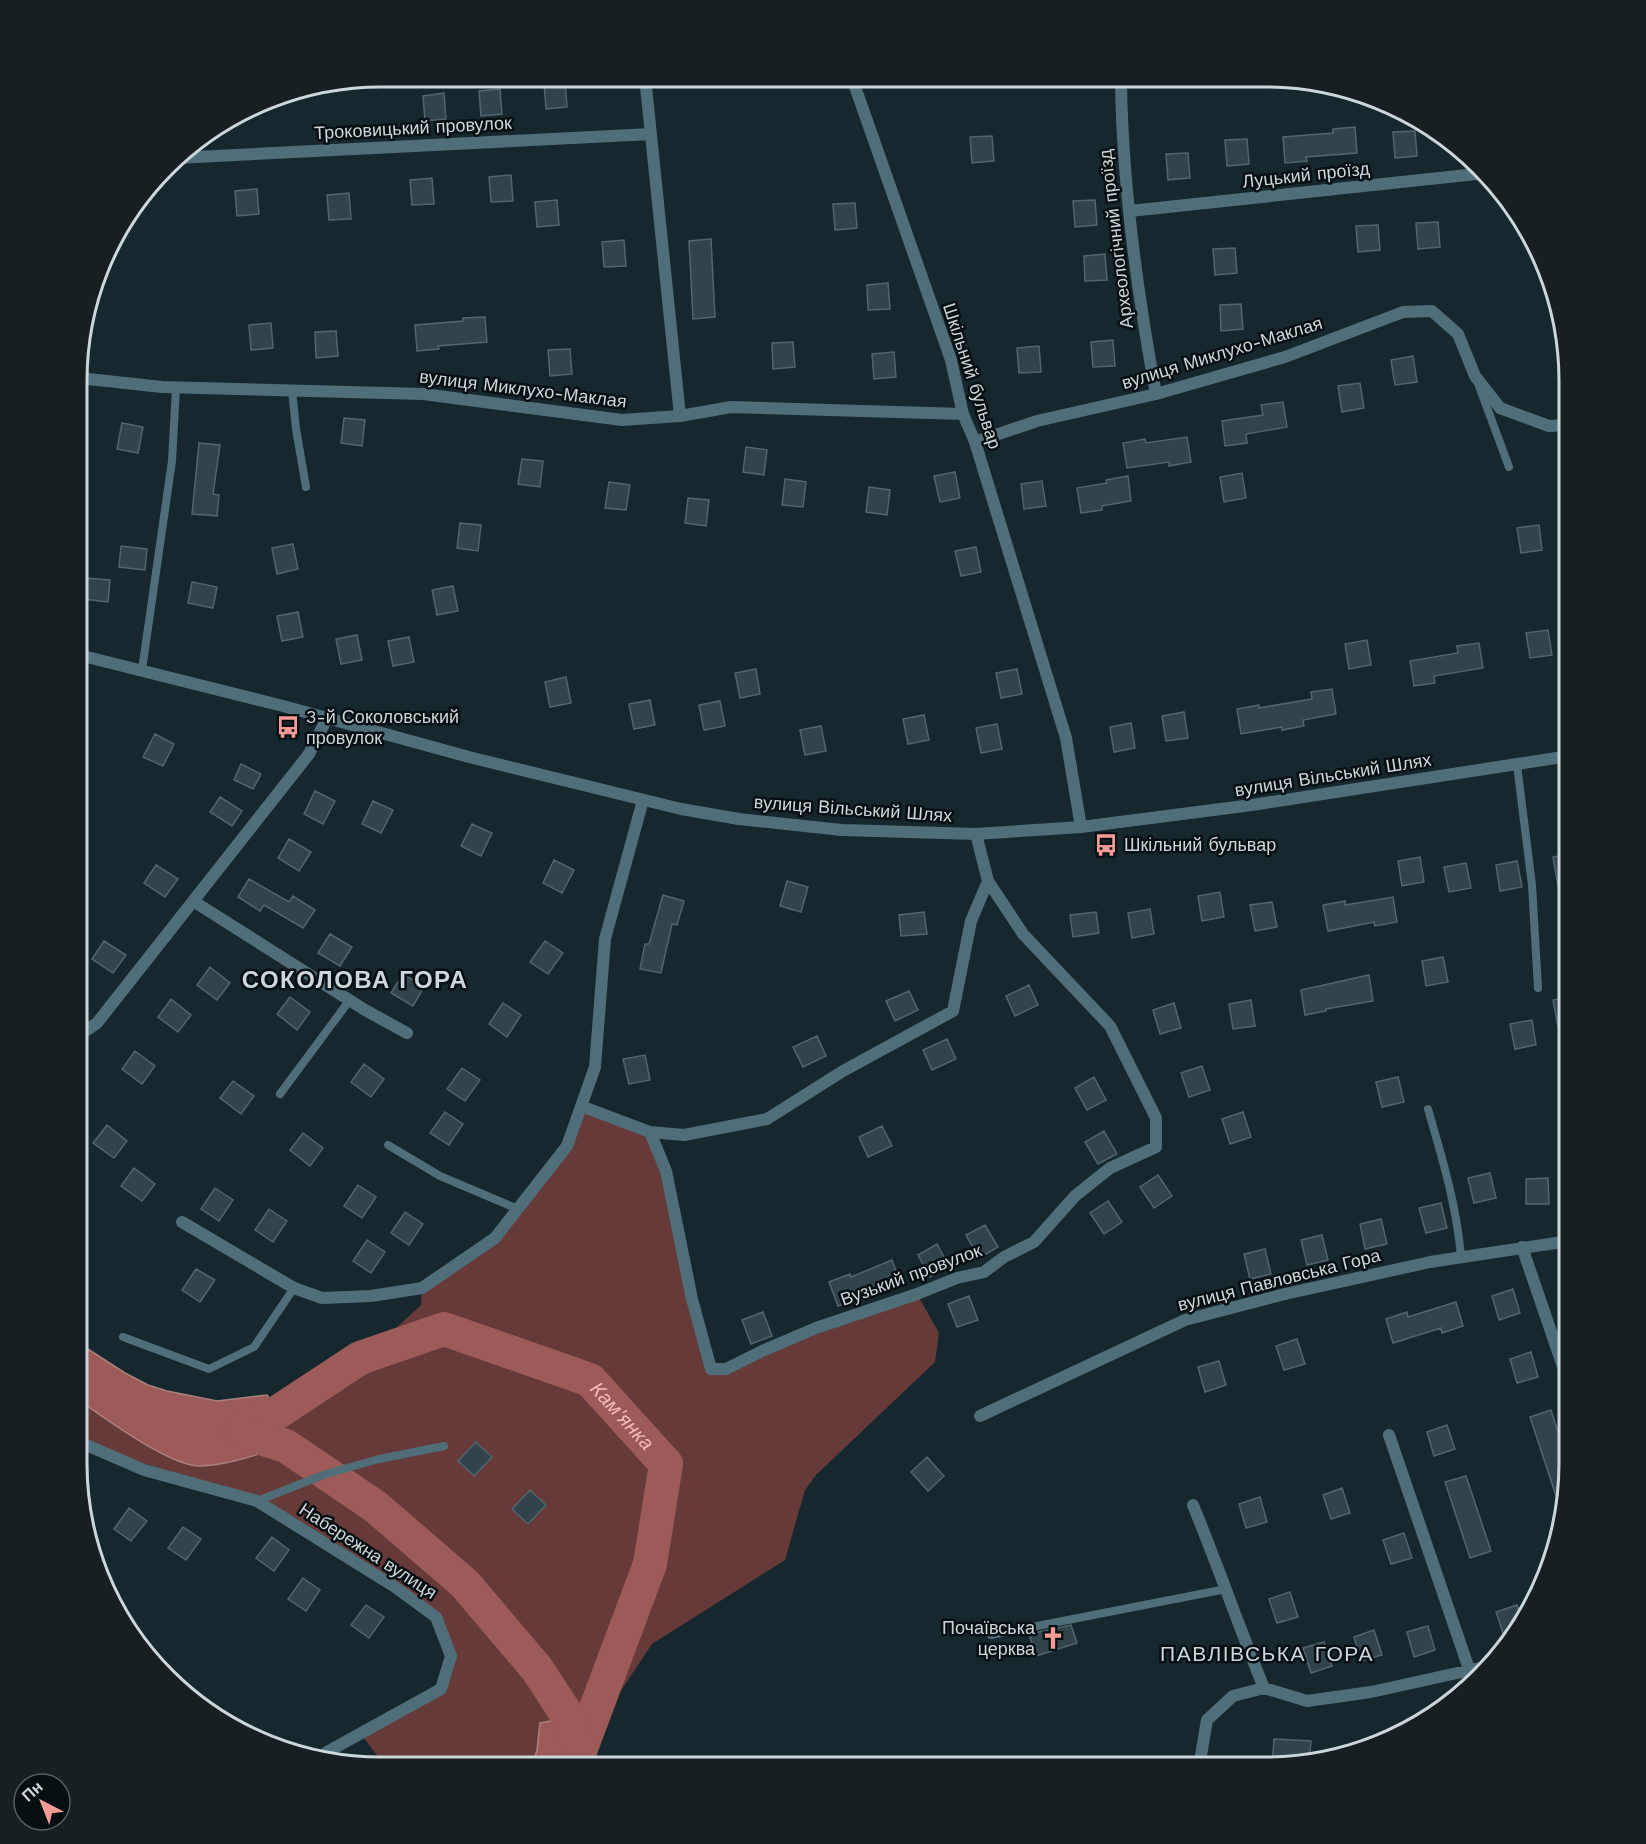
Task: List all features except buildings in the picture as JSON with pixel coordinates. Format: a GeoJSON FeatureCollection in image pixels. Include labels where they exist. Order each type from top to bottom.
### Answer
{"type":"FeatureCollection","features":[{"type":"Feature","properties":{"kind":"street"},"geometry":{"type":"LineString","coordinates":[[646,87],[680,416]]}},
{"type":"Feature","properties":{"kind":"street","name":"Шкільний бульвар"},"geometry":{"type":"LineString","coordinates":[[855,87],[951,360],[963,414],[975,442],[1066,738],[1081,827]]}},
{"type":"Feature","properties":{"kind":"street","name":"Археологічний проїзд"},"geometry":{"type":"LineString","coordinates":[[1121,87],[1121,126],[1140,307],[1156,394]]}},
{"type":"Feature","properties":{"kind":"street","name":"Троковицький провулок"},"geometry":{"type":"LineString","coordinates":[[190,157],[651,134]]}},
{"type":"Feature","properties":{"kind":"street","name":"Луцький проїзд"},"geometry":{"type":"LineString","coordinates":[[1130,212],[1474,174]]}},
{"type":"Feature","properties":{"kind":"street","name":"вулиця Миклухо-Маклая"},"geometry":{"type":"LineString","coordinates":[[975,442],[1037,421],[1156,394],[1285,357],[1403,312],[1432,311],[1458,334],[1475,376],[1500,408],[1549,426],[1559,426]]}},
{"type":"Feature","properties":{"kind":"street","name":"вулиця Миклухо-Маклая"},"geometry":{"type":"LineString","coordinates":[[87,379],[176,388],[423,394],[622,420],[680,416],[731,408],[963,414]]}},
{"type":"Feature","properties":{"kind":"street","name":"вулиця Вільський Шлях"},"geometry":{"type":"LineString","coordinates":[[87,657],[470,757],[681,809],[777,824],[842,830],[976,834],[1081,827],[1190,814],[1559,758]]}},
{"type":"Feature","properties":{"kind":"street"},"geometry":{"type":"LineString","coordinates":[[87,1030],[97,1023],[309,754],[327,718]]}},
{"type":"Feature","properties":{"kind":"street"},"geometry":{"type":"LineString","coordinates":[[182,1222],[294,1288],[322,1298],[371,1296],[422,1288],[495,1238],[567,1146],[595,1067],[605,939],[643,800]]}},
{"type":"Feature","properties":{"kind":"street","name":"Вузький провулок"},"geometry":{"type":"LineString","coordinates":[[650,1132],[666,1171],[692,1299],[711,1369],[726,1370],[762,1351],[816,1328],[957,1278],[984,1272],[1004,1257],[1034,1242],[1075,1196],[1110,1168],[1156,1147],[1156,1118],[1110,1026],[1023,934],[988,881],[976,834]]}},
{"type":"Feature","properties":{"kind":"street"},"geometry":{"type":"LineString","coordinates":[[581,1106],[650,1132],[684,1135],[767,1119],[843,1071],[953,1011],[971,921],[988,881]]}},
{"type":"Feature","properties":{"kind":"street"},"geometry":{"type":"LineString","coordinates":[[193,901],[349,1001],[407,1033]]}},
{"type":"Feature","properties":{"kind":"street","name":"вулиця Павловська Гора"},"geometry":{"type":"LineString","coordinates":[[980,1416],[1185,1320],[1295,1291],[1461,1257],[1559,1242]]}},
{"type":"Feature","properties":{"kind":"street"},"geometry":{"type":"LineString","coordinates":[[1522,1247],[1559,1355]]}},
{"type":"Feature","properties":{"kind":"street"},"geometry":{"type":"LineString","coordinates":[[1389,1436],[1469,1669]]}},
{"type":"Feature","properties":{"kind":"street","name":"Набережна вулиця"},"geometry":{"type":"LineString","coordinates":[[87,1446],[144,1470],[257,1501],[395,1587],[436,1617],[451,1656],[441,1689],[328,1752]]}},
{"type":"Feature","properties":{"kind":"street"},"geometry":{"type":"LineString","coordinates":[[1193,1505],[1264,1688]]}},
{"type":"Feature","properties":{"kind":"street"},"geometry":{"type":"LineString","coordinates":[[1201,1757],[1207,1720],[1233,1696],[1264,1688],[1307,1701],[1371,1692],[1476,1668]]}},
{"type":"Feature","properties":{"kind":"lane"},"geometry":{"type":"LineString","coordinates":[[1475,376],[1509,466]]}},
{"type":"Feature","properties":{"kind":"lane"},"geometry":{"type":"LineString","coordinates":[[142,670],[172,461],[176,388]]}},
{"type":"Feature","properties":{"kind":"lane"},"geometry":{"type":"LineString","coordinates":[[292,390],[306,487]]}},
{"type":"Feature","properties":{"kind":"lane"},"geometry":{"type":"LineString","coordinates":[[1517,765],[1532,885],[1538,988]]}},
{"type":"Feature","properties":{"kind":"lane"},"geometry":{"type":"LineString","coordinates":[[280,1094],[349,1001]]}},
{"type":"Feature","properties":{"kind":"lane"},"geometry":{"type":"LineString","coordinates":[[1428,1109],[1444,1166],[1461,1257]]}},
{"type":"Feature","properties":{"kind":"lane"},"geometry":{"type":"LineString","coordinates":[[388,1145],[440,1176],[518,1209]]}},
{"type":"Feature","properties":{"kind":"lane"},"geometry":{"type":"LineString","coordinates":[[123,1337],[209,1369],[254,1347],[294,1288]]}},
{"type":"Feature","properties":{"kind":"lane"},"geometry":{"type":"LineString","coordinates":[[257,1501],[326,1474],[379,1459],[444,1446]]}},
{"type":"Feature","properties":{"kind":"lane"},"geometry":{"type":"LineString","coordinates":[[991,1635],[1226,1589]]}},
{"type":"Feature","properties":{"kind":"shaded area"},"geometry":{"type":"Polygon","coordinates":[[[581,1106],[650,1132],[711,1369],[917,1294],[939,1333],[935,1362],[816,1475],[805,1490],[785,1560],[652,1644],[614,1701],[598,1702],[574,1757],[378,1757],[360,1733],[441,1689],[451,1656],[436,1617],[257,1501],[87,1444],[87,1381],[278,1412],[360,1358],[335,1384],[421,1305],[422,1288],[495,1238],[567,1146],[581,1106]]]}},
{"type":"Feature","properties":{"kind":"shaded area"},"geometry":{"type":"Polygon","coordinates":[[[87,1348],[125,1373],[148,1385],[167,1391],[217,1401],[267,1395],[278,1412],[286,1446],[222,1464],[200,1466],[172,1458],[137,1439],[87,1406],[87,1348]]]}},
{"type":"Feature","properties":{"kind":"shaded area"},"geometry":{"type":"Polygon","coordinates":[[[583,1715],[601,1718],[585,1757],[535,1757],[540,1723],[583,1715]]]}},
{"type":"Feature","properties":{"kind":"waterway","name":"Кам'янка"},"geometry":{"type":"LineString","coordinates":[[236,1431],[278,1412],[360,1358],[444,1329],[590,1380],[666,1464],[650,1564],[578,1757]]}},
{"type":"Feature","properties":{"kind":"waterway","name":"Кам'янка"},"geometry":{"type":"LineString","coordinates":[[241,1432],[286,1446],[376,1507],[465,1584],[537,1669],[569,1718],[580,1750]]}},
{"type":"Feature","properties":{"kind":"place","name":"3-й Соколовський провулок"},"geometry":{"type":"Point","coordinates":[288,727]}},
{"type":"Feature","properties":{"kind":"place","name":"Шкільний бульвар"},"geometry":{"type":"Point","coordinates":[1106,845]}},
{"type":"Feature","properties":{"kind":"place","name":"Почаївська церква"},"geometry":{"type":"Point","coordinates":[1053,1638]}},
{"type":"Feature","properties":{"kind":"district","name":"СОКОЛОВА ГОРА"},"geometry":{"type":"Point","coordinates":[355,980]}},
{"type":"Feature","properties":{"kind":"district","name":"ПАВЛІВСЬКА ГОРА"},"geometry":{"type":"Point","coordinates":[1267,1654]}}]}
